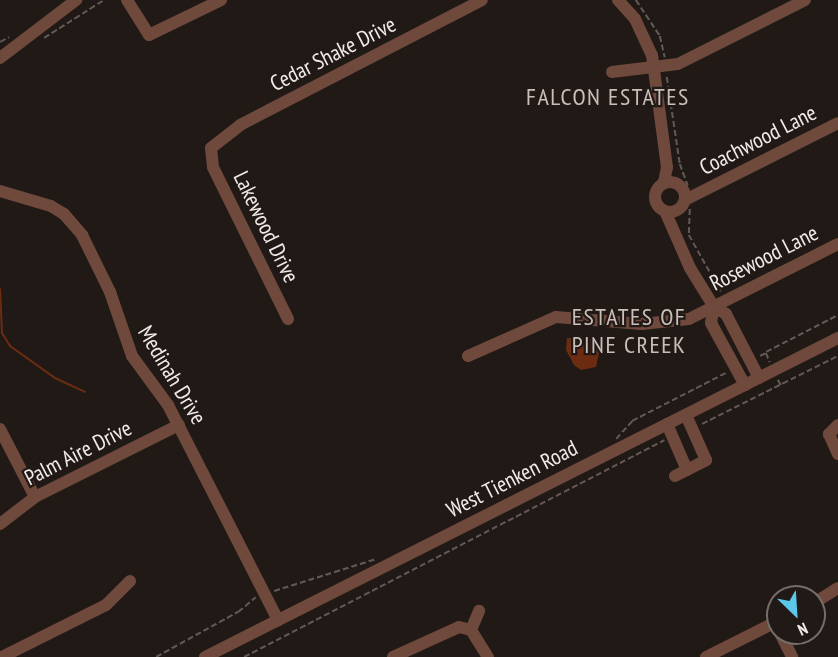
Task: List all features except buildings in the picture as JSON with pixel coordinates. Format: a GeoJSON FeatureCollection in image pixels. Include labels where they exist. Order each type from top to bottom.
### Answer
{"type":"FeatureCollection","features":[{"type":"Feature","properties":{"kind":"street"},"geometry":{"type":"LineString","coordinates":[[1,56],[76,0]]}},
{"type":"Feature","properties":{"kind":"street"},"geometry":{"type":"LineString","coordinates":[[127,0],[149,35],[221,0]]}},
{"type":"Feature","properties":{"kind":"street","name":"Cedar Shake Drive"},"geometry":{"type":"LineString","coordinates":[[210,152],[217,141],[240,125],[482,0]]}},
{"type":"Feature","properties":{"kind":"street"},"geometry":{"type":"LineString","coordinates":[[618,0],[641,29],[660,67],[667,167],[681,196],[674,230],[690,268],[714,307],[726,314],[759,378]]}},
{"type":"Feature","properties":{"kind":"street"},"geometry":{"type":"LineString","coordinates":[[612,72],[660,67],[698,56],[805,0]]}},
{"type":"Feature","properties":{"kind":"street","name":"Coachwood Lane"},"geometry":{"type":"LineString","coordinates":[[681,196],[838,123]]}},
{"type":"Feature","properties":{"kind":"street","name":"Lakewood Drive"},"geometry":{"type":"LineString","coordinates":[[210,152],[213,167],[288,319]]}},
{"type":"Feature","properties":{"kind":"street","name":"Medinah Drive"},"geometry":{"type":"LineString","coordinates":[[0,191],[51,206],[78,230],[110,292],[132,356],[179,425],[278,620]]}},
{"type":"Feature","properties":{"kind":"street","name":"Rosewood Lane"},"geometry":{"type":"LineString","coordinates":[[468,356],[556,317],[665,324],[689,319],[838,244]]}},
{"type":"Feature","properties":{"kind":"street"},"geometry":{"type":"LineString","coordinates":[[714,307],[711,322],[745,385]]}},
{"type":"Feature","properties":{"kind":"street","name":"West Tienken Road"},"geometry":{"type":"LineString","coordinates":[[211,656],[229,652],[278,620],[838,338]]}},
{"type":"Feature","properties":{"kind":"street"},"geometry":{"type":"LineString","coordinates":[[675,476],[706,460],[686,415]]}},
{"type":"Feature","properties":{"kind":"street"},"geometry":{"type":"LineString","coordinates":[[667,424],[687,470]]}},
{"type":"Feature","properties":{"kind":"street","name":"Palm Aire Drive"},"geometry":{"type":"LineString","coordinates":[[0,524],[35,497],[179,425]]}},
{"type":"Feature","properties":{"kind":"street"},"geometry":{"type":"LineString","coordinates":[[838,425],[829,434],[838,454]]}},
{"type":"Feature","properties":{"kind":"street"},"geometry":{"type":"LineString","coordinates":[[0,429],[35,497]]}},
{"type":"Feature","properties":{"kind":"street"},"geometry":{"type":"LineString","coordinates":[[3,657],[106,605],[130,581]]}},
{"type":"Feature","properties":{"kind":"street"},"geometry":{"type":"LineString","coordinates":[[471,630],[479,611]]}},
{"type":"Feature","properties":{"kind":"street"},"geometry":{"type":"LineString","coordinates":[[393,657],[448,629],[459,627],[471,630],[488,657]]}},
{"type":"Feature","properties":{"kind":"street"},"geometry":{"type":"LineString","coordinates":[[706,657],[766,631]]}},
{"type":"Feature","properties":{"kind":"path"},"geometry":{"type":"LineString","coordinates":[[636,0],[660,36],[660,67],[680,164],[681,196],[689,235],[726,300]]}},
{"type":"Feature","properties":{"kind":"path"},"geometry":{"type":"LineString","coordinates":[[750,361],[838,315]]}},
{"type":"Feature","properties":{"kind":"path"},"geometry":{"type":"LineString","coordinates":[[766,353],[773,370]]}},
{"type":"Feature","properties":{"kind":"path"},"geometry":{"type":"LineString","coordinates":[[692,428],[838,356]]}},
{"type":"Feature","properties":{"kind":"path"},"geometry":{"type":"LineString","coordinates":[[615,440],[632,420],[736,368]]}},
{"type":"Feature","properties":{"kind":"path"},"geometry":{"type":"LineString","coordinates":[[244,657],[672,436]]}},
{"type":"Feature","properties":{"kind":"path"},"geometry":{"type":"LineString","coordinates":[[156,657],[264,594],[380,558]]}},
{"type":"Feature","properties":{"kind":"shaded area"},"geometry":{"type":"Polygon","coordinates":[[[567,338],[593,339],[601,344],[596,367],[581,370],[574,365],[566,350],[567,338]]]}},
{"type":"Feature","properties":{"kind":"waterway"},"geometry":{"type":"LineString","coordinates":[[0,289],[2,333],[10,346],[55,378],[85,392]]}},
{"type":"Feature","properties":{"kind":"district","name":"FALCON ESTATES"},"geometry":{"type":"Point","coordinates":[608,97]}},
{"type":"Feature","properties":{"kind":"district","name":"ESTATES OF PINE CREEK"},"geometry":{"type":"Point","coordinates":[629,331]}}]}
